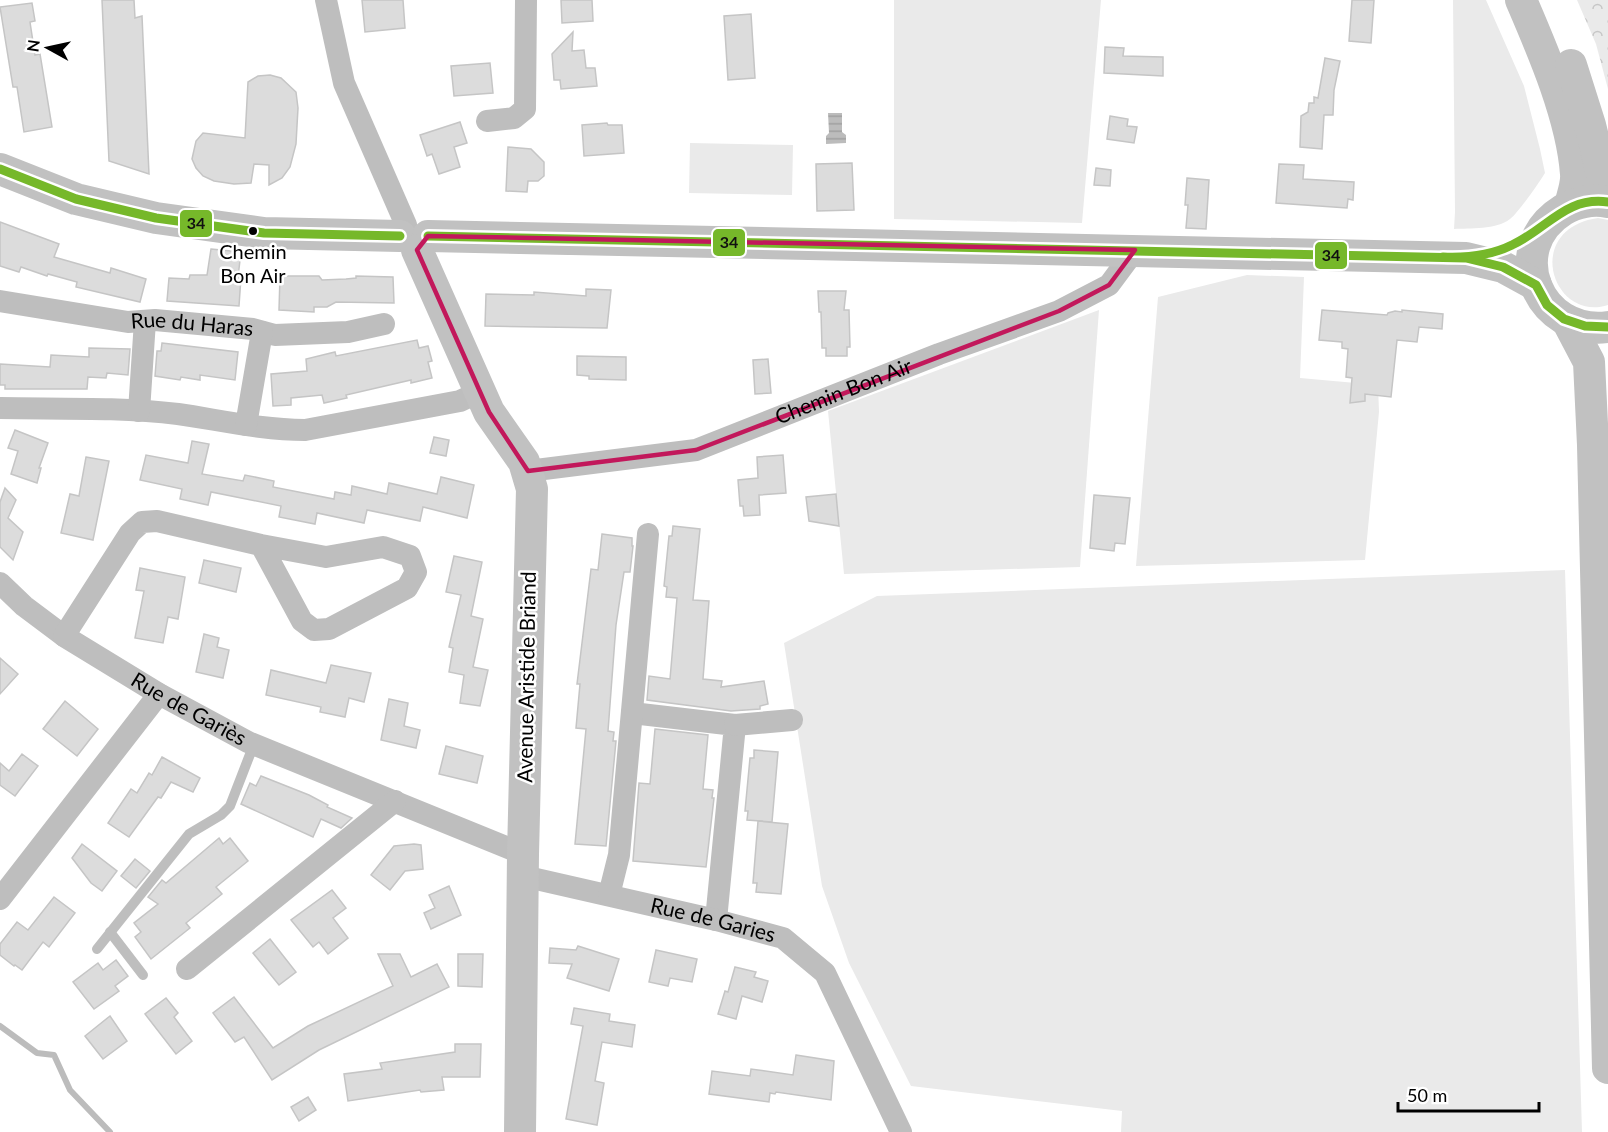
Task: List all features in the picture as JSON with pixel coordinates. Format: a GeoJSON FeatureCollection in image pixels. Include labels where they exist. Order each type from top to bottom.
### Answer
{"type":"FeatureCollection","features":[{"type":"Feature","properties":{"kind":"main road"},"geometry":{"type":"LineString","coordinates":[[1521,0],[1546,57],[1569,133],[1577,176],[1570,206]]}},
{"type":"Feature","properties":{"kind":"main road"},"geometry":{"type":"LineString","coordinates":[[1544,0],[1568,57],[1590,125],[1603,178],[1608,183]]}},
{"type":"Feature","properties":{"kind":"main road"},"geometry":{"type":"LineString","coordinates":[[0,169],[76,199],[156,218],[264,233],[1466,258],[1503,267],[1536,285]]}},
{"type":"Feature","properties":{"kind":"main road"},"geometry":{"type":"LineString","coordinates":[[1608,202],[1587,201],[1570,206],[1556,214],[1544,227],[1536,242],[1532,258],[1533,277],[1540,296],[1552,311],[1568,322],[1584,327],[1608,327]]}},
{"type":"Feature","properties":{"kind":"main road"},"geometry":{"type":"LineString","coordinates":[[1466,258],[1504,249],[1544,227]]}},
{"type":"Feature","properties":{"kind":"main road","name":"Avenue Aristide Briand"},"geometry":{"type":"LineString","coordinates":[[413,237],[489,412],[524,462],[532,489],[523,865],[520,1132]]}},
{"type":"Feature","properties":{"kind":"main road"},"geometry":{"type":"LineString","coordinates":[[1568,322],[1589,362],[1608,1068]]}},
{"type":"Feature","properties":{"kind":"street","name":"Avenue Aristide Briand"},"geometry":{"type":"LineString","coordinates":[[326,0],[344,83],[413,237]]}},
{"type":"Feature","properties":{"kind":"street"},"geometry":{"type":"LineString","coordinates":[[487,121],[514,118],[525,109],[526,0]]}},
{"type":"Feature","properties":{"kind":"street","name":"Chemin Bon Air"},"geometry":{"type":"LineString","coordinates":[[528,471],[696,450],[939,354],[1059,311],[1108,285],[1135,250]]}},
{"type":"Feature","properties":{"kind":"street","name":"Rue du Haras"},"geometry":{"type":"LineString","coordinates":[[0,301],[128,322],[154,320],[275,335],[329,334],[384,324]]}},
{"type":"Feature","properties":{"kind":"street"},"geometry":{"type":"LineString","coordinates":[[139,411],[145,321]]}},
{"type":"Feature","properties":{"kind":"street"},"geometry":{"type":"LineString","coordinates":[[246,424],[262,332]]}},
{"type":"Feature","properties":{"kind":"street"},"geometry":{"type":"LineString","coordinates":[[0,408],[139,411],[177,414],[286,430],[305,430],[459,401],[480,392]]}},
{"type":"Feature","properties":{"kind":"street"},"geometry":{"type":"LineString","coordinates":[[64,636],[130,533],[142,522],[157,521],[261,545],[326,557],[382,547],[410,556],[416,572],[406,588],[329,629],[314,630],[302,621],[261,545]]}},
{"type":"Feature","properties":{"kind":"street"},"geometry":{"type":"LineString","coordinates":[[609,895],[619,855],[648,534]]}},
{"type":"Feature","properties":{"kind":"street","name":"Rue de Gariès"},"geometry":{"type":"LineString","coordinates":[[0,583],[24,606],[64,636],[159,694],[254,744],[395,801],[523,865]]}},
{"type":"Feature","properties":{"kind":"street"},"geometry":{"type":"LineString","coordinates":[[0,899],[159,694]]}},
{"type":"Feature","properties":{"kind":"street"},"geometry":{"type":"LineString","coordinates":[[632,713],[735,725],[792,720]]}},
{"type":"Feature","properties":{"kind":"street"},"geometry":{"type":"LineString","coordinates":[[716,920],[735,725]]}},
{"type":"Feature","properties":{"kind":"street"},"geometry":{"type":"LineString","coordinates":[[187,969],[395,801]]}},
{"type":"Feature","properties":{"kind":"street","name":"Rue de Garies"},"geometry":{"type":"LineString","coordinates":[[523,865],[609,895],[783,938],[825,973],[900,1132]]}},
{"type":"Feature","properties":{"kind":"lane"},"geometry":{"type":"LineString","coordinates":[[97,949],[189,834],[230,806],[254,744]]}},
{"type":"Feature","properties":{"kind":"lane"},"geometry":{"type":"LineString","coordinates":[[110,933],[143,975]]}},
{"type":"Feature","properties":{"kind":"highlighted area"},"geometry":{"type":"Polygon","coordinates":[[[428,236],[1135,250],[1109,285],[1059,311],[696,450],[528,471],[489,412],[417,250],[428,236]]]}},
{"type":"Feature","properties":{"kind":"green space"},"geometry":{"type":"Polygon","coordinates":[[[894,0],[1101,0],[1082,223],[894,219],[894,0]]]}},
{"type":"Feature","properties":{"kind":"green space"},"geometry":{"type":"Polygon","coordinates":[[[1453,0],[1486,0],[1524,86],[1545,173],[1514,216],[1504,223],[1490,227],[1454,229],[1453,0]]]}},
{"type":"Feature","properties":{"kind":"green space"},"geometry":{"type":"Polygon","coordinates":[[[1577,0],[1608,0],[1608,89],[1596,44],[1577,0]]]}},
{"type":"Feature","properties":{"kind":"green space"},"geometry":{"type":"Polygon","coordinates":[[[690,143],[793,145],[792,195],[689,193],[690,143]]]}},
{"type":"Feature","properties":{"kind":"green space"},"geometry":{"type":"Polygon","coordinates":[[[1598,218],[1608,220],[1608,305],[1588,307],[1572,301],[1560,288],[1554,272],[1553,255],[1560,239],[1574,226],[1598,218]]]}},
{"type":"Feature","properties":{"kind":"green space"},"geometry":{"type":"Polygon","coordinates":[[[1247,275],[1304,277],[1300,378],[1378,385],[1379,412],[1365,560],[1136,566],[1158,297],[1247,275]]]}},
{"type":"Feature","properties":{"kind":"green space"},"geometry":{"type":"Polygon","coordinates":[[[1099,310],[1080,567],[844,574],[828,411],[1099,310]]]}},
{"type":"Feature","properties":{"kind":"green space"},"geometry":{"type":"Polygon","coordinates":[[[1565,570],[1582,1132],[1121,1132],[1122,1111],[911,1086],[849,963],[822,886],[784,643],[877,596],[1565,570]]]}},
{"type":"Feature","properties":{"kind":"shaded area"},"geometry":{"type":"Polygon","coordinates":[[[828,113],[842,113],[842,132],[846,135],[846,143],[826,144],[826,136],[829,133],[828,113]]]}},
{"type":"Feature","properties":{"kind":"building"},"geometry":{"type":"Polygon","coordinates":[[[102,0],[134,0],[135,18],[142,16],[149,174],[109,161],[102,0]]]}},
{"type":"Feature","properties":{"kind":"building"},"geometry":{"type":"Polygon","coordinates":[[[362,0],[403,0],[405,28],[365,32],[362,0]]]}},
{"type":"Feature","properties":{"kind":"building"},"geometry":{"type":"Polygon","coordinates":[[[561,0],[592,0],[593,21],[562,23],[561,0]]]}},
{"type":"Feature","properties":{"kind":"building"},"geometry":{"type":"Polygon","coordinates":[[[1352,0],[1374,0],[1371,43],[1349,41],[1352,0]]]}},
{"type":"Feature","properties":{"kind":"building"},"geometry":{"type":"Polygon","coordinates":[[[32,3],[35,21],[30,22],[35,55],[40,54],[52,127],[24,132],[17,87],[13,87],[0,7],[32,3]]]}},
{"type":"Feature","properties":{"kind":"building"},"geometry":{"type":"Polygon","coordinates":[[[751,14],[755,78],[728,80],[724,16],[751,14]]]}},
{"type":"Feature","properties":{"kind":"building"},"geometry":{"type":"Polygon","coordinates":[[[573,32],[572,51],[584,50],[586,68],[595,68],[597,86],[561,89],[560,80],[554,80],[552,54],[573,32]]]}},
{"type":"Feature","properties":{"kind":"building"},"geometry":{"type":"Polygon","coordinates":[[[1105,47],[1124,48],[1123,56],[1163,57],[1163,76],[1104,73],[1105,47]]]}},
{"type":"Feature","properties":{"kind":"building"},"geometry":{"type":"Polygon","coordinates":[[[1325,58],[1340,61],[1334,90],[1333,115],[1324,115],[1322,149],[1300,147],[1301,116],[1308,112],[1309,103],[1314,103],[1314,97],[1318,98],[1325,58]]]}},
{"type":"Feature","properties":{"kind":"building"},"geometry":{"type":"Polygon","coordinates":[[[490,63],[493,93],[454,96],[451,66],[490,63]]]}},
{"type":"Feature","properties":{"kind":"building"},"geometry":{"type":"Polygon","coordinates":[[[270,75],[281,78],[296,92],[298,108],[296,144],[290,167],[282,178],[269,185],[269,165],[254,164],[251,183],[234,184],[214,181],[203,176],[192,159],[196,141],[203,133],[245,138],[248,82],[258,76],[270,75]]]}},
{"type":"Feature","properties":{"kind":"building"},"geometry":{"type":"Polygon","coordinates":[[[1110,116],[1128,119],[1127,126],[1137,127],[1134,143],[1107,139],[1110,116]]]}},
{"type":"Feature","properties":{"kind":"building"},"geometry":{"type":"Polygon","coordinates":[[[460,122],[467,143],[454,147],[460,167],[439,174],[432,154],[427,156],[420,135],[460,122]]]}},
{"type":"Feature","properties":{"kind":"building"},"geometry":{"type":"Polygon","coordinates":[[[607,123],[608,125],[622,125],[624,153],[584,156],[582,125],[607,123]]]}},
{"type":"Feature","properties":{"kind":"building"},"geometry":{"type":"Polygon","coordinates":[[[508,147],[531,149],[544,162],[544,176],[538,181],[528,181],[527,192],[506,191],[508,147]]]}},
{"type":"Feature","properties":{"kind":"building"},"geometry":{"type":"Polygon","coordinates":[[[852,163],[854,210],[817,211],[816,164],[852,163]]]}},
{"type":"Feature","properties":{"kind":"building"},"geometry":{"type":"Polygon","coordinates":[[[1279,164],[1304,165],[1303,179],[1354,182],[1353,200],[1348,199],[1347,208],[1276,203],[1279,164]]]}},
{"type":"Feature","properties":{"kind":"building"},"geometry":{"type":"Polygon","coordinates":[[[1096,168],[1111,170],[1110,186],[1094,185],[1096,168]]]}},
{"type":"Feature","properties":{"kind":"building"},"geometry":{"type":"Polygon","coordinates":[[[1187,178],[1209,180],[1206,229],[1186,228],[1187,178]]]}},
{"type":"Feature","properties":{"kind":"building"},"geometry":{"type":"Polygon","coordinates":[[[0,222],[59,244],[54,257],[110,273],[111,268],[146,279],[140,302],[76,287],[77,282],[48,274],[47,276],[21,267],[19,272],[0,266],[0,222]]]}},
{"type":"Feature","properties":{"kind":"building"},"geometry":{"type":"Polygon","coordinates":[[[211,249],[241,252],[238,277],[241,277],[239,306],[167,301],[169,278],[189,279],[190,275],[207,275],[211,249]]]}},
{"type":"Feature","properties":{"kind":"building"},"geometry":{"type":"Polygon","coordinates":[[[280,276],[319,276],[322,280],[356,278],[356,276],[393,277],[394,303],[336,302],[327,307],[314,307],[314,312],[279,310],[280,276]]]}},
{"type":"Feature","properties":{"kind":"building"},"geometry":{"type":"Polygon","coordinates":[[[586,289],[611,290],[607,328],[485,326],[486,294],[534,295],[534,292],[586,296],[586,289]]]}},
{"type":"Feature","properties":{"kind":"building"},"geometry":{"type":"Polygon","coordinates":[[[818,291],[846,291],[844,310],[849,310],[850,347],[847,347],[847,356],[826,356],[826,348],[822,348],[818,291]]]}},
{"type":"Feature","properties":{"kind":"building"},"geometry":{"type":"Polygon","coordinates":[[[1322,310],[1387,315],[1395,311],[1402,312],[1402,310],[1443,314],[1442,329],[1419,327],[1417,342],[1397,340],[1391,397],[1365,394],[1365,401],[1350,403],[1352,378],[1346,377],[1348,349],[1342,348],[1342,342],[1319,340],[1322,310]]]}},
{"type":"Feature","properties":{"kind":"building"},"geometry":{"type":"Polygon","coordinates":[[[417,340],[419,348],[428,346],[432,361],[428,362],[432,378],[411,383],[411,380],[346,395],[347,398],[324,403],[322,395],[291,398],[291,405],[273,406],[271,374],[307,371],[306,359],[335,352],[336,356],[417,340]]]}},
{"type":"Feature","properties":{"kind":"building"},"geometry":{"type":"Polygon","coordinates":[[[162,343],[238,352],[235,380],[200,375],[200,380],[155,376],[157,351],[161,351],[162,343]]]}},
{"type":"Feature","properties":{"kind":"building"},"geometry":{"type":"Polygon","coordinates":[[[89,348],[130,349],[128,375],[107,373],[106,378],[88,377],[87,389],[5,389],[5,385],[0,385],[0,364],[50,367],[51,355],[89,357],[89,348]]]}},
{"type":"Feature","properties":{"kind":"building"},"geometry":{"type":"Polygon","coordinates":[[[577,356],[626,357],[626,380],[589,379],[589,376],[577,375],[577,356]]]}},
{"type":"Feature","properties":{"kind":"building"},"geometry":{"type":"Polygon","coordinates":[[[768,359],[771,393],[755,394],[753,360],[768,359]]]}},
{"type":"Feature","properties":{"kind":"building"},"geometry":{"type":"Polygon","coordinates":[[[15,430],[48,443],[39,468],[41,468],[37,483],[11,474],[18,451],[8,448],[15,430]]]}},
{"type":"Feature","properties":{"kind":"building"},"geometry":{"type":"Polygon","coordinates":[[[434,437],[449,440],[446,456],[430,453],[434,437]]]}},
{"type":"Feature","properties":{"kind":"building"},"geometry":{"type":"Polygon","coordinates":[[[192,441],[209,444],[202,474],[243,481],[245,475],[274,481],[273,487],[334,499],[335,492],[351,495],[352,486],[387,494],[389,483],[437,494],[441,477],[474,485],[467,518],[423,507],[420,521],[367,510],[364,523],[317,513],[315,524],[279,517],[281,506],[211,492],[208,505],[180,499],[182,489],[140,480],[146,455],[188,463],[192,441]]]}},
{"type":"Feature","properties":{"kind":"building"},"geometry":{"type":"Polygon","coordinates":[[[783,455],[786,493],[759,495],[760,515],[744,516],[743,506],[740,506],[738,480],[758,478],[757,457],[783,455]]]}},
{"type":"Feature","properties":{"kind":"building"},"geometry":{"type":"Polygon","coordinates":[[[86,457],[109,461],[93,540],[61,533],[70,494],[79,496],[86,457]]]}},
{"type":"Feature","properties":{"kind":"building"},"geometry":{"type":"Polygon","coordinates":[[[5,488],[16,500],[8,518],[23,532],[13,560],[0,547],[0,502],[5,488]]]}},
{"type":"Feature","properties":{"kind":"building"},"geometry":{"type":"Polygon","coordinates":[[[836,494],[839,526],[809,521],[806,497],[836,494]]]}},
{"type":"Feature","properties":{"kind":"building"},"geometry":{"type":"Polygon","coordinates":[[[1094,495],[1130,498],[1125,544],[1115,543],[1114,551],[1090,548],[1094,495]]]}},
{"type":"Feature","properties":{"kind":"building"},"geometry":{"type":"Polygon","coordinates":[[[673,526],[700,529],[693,600],[709,601],[703,679],[722,681],[721,687],[764,681],[768,704],[760,706],[760,709],[731,711],[647,700],[649,676],[670,679],[677,598],[666,597],[667,587],[664,586],[669,536],[672,536],[673,526]]]}},
{"type":"Feature","properties":{"kind":"building"},"geometry":{"type":"Polygon","coordinates":[[[602,534],[632,538],[633,546],[630,572],[624,572],[616,625],[608,731],[614,732],[613,741],[616,741],[606,846],[575,844],[586,729],[576,728],[580,684],[577,684],[591,569],[598,570],[602,534]]]}},
{"type":"Feature","properties":{"kind":"building"},"geometry":{"type":"Polygon","coordinates":[[[454,556],[482,562],[471,616],[483,619],[473,667],[488,670],[480,706],[460,703],[464,675],[449,672],[453,648],[449,647],[461,595],[446,592],[454,556]]]}},
{"type":"Feature","properties":{"kind":"building"},"geometry":{"type":"Polygon","coordinates":[[[204,560],[241,568],[236,592],[199,583],[204,560]]]}},
{"type":"Feature","properties":{"kind":"building"},"geometry":{"type":"Polygon","coordinates":[[[140,568],[185,577],[178,619],[168,617],[163,643],[135,638],[144,591],[136,590],[140,568]]]}},
{"type":"Feature","properties":{"kind":"building"},"geometry":{"type":"Polygon","coordinates":[[[204,634],[219,638],[217,647],[229,650],[223,678],[196,672],[204,634]]]}},
{"type":"Feature","properties":{"kind":"building"},"geometry":{"type":"Polygon","coordinates":[[[0,658],[18,674],[0,694],[0,658]]]}},
{"type":"Feature","properties":{"kind":"building"},"geometry":{"type":"Polygon","coordinates":[[[331,665],[371,673],[364,702],[349,698],[345,717],[320,712],[321,707],[266,695],[271,670],[326,683],[331,665]]]}},
{"type":"Feature","properties":{"kind":"building"},"geometry":{"type":"Polygon","coordinates":[[[389,699],[408,703],[404,726],[420,730],[416,748],[381,740],[389,699]]]}},
{"type":"Feature","properties":{"kind":"building"},"geometry":{"type":"Polygon","coordinates":[[[65,701],[98,729],[77,756],[43,729],[65,701]]]}},
{"type":"Feature","properties":{"kind":"building"},"geometry":{"type":"Polygon","coordinates":[[[655,729],[708,735],[703,789],[713,790],[712,798],[714,798],[706,867],[633,861],[639,783],[650,784],[655,729]]]}},
{"type":"Feature","properties":{"kind":"building"},"geometry":{"type":"Polygon","coordinates":[[[446,746],[483,756],[477,783],[439,774],[446,746]]]}},
{"type":"Feature","properties":{"kind":"building"},"geometry":{"type":"Polygon","coordinates":[[[754,750],[778,752],[772,822],[747,820],[748,811],[745,811],[750,758],[754,758],[754,750]]]}},
{"type":"Feature","properties":{"kind":"building"},"geometry":{"type":"Polygon","coordinates":[[[22,754],[38,766],[15,796],[0,785],[0,763],[9,771],[22,754]]]}},
{"type":"Feature","properties":{"kind":"building"},"geometry":{"type":"Polygon","coordinates":[[[162,757],[200,778],[193,792],[171,782],[129,837],[108,823],[131,789],[137,793],[149,773],[152,775],[162,757]]]}},
{"type":"Feature","properties":{"kind":"building"},"geometry":{"type":"Polygon","coordinates":[[[261,776],[309,795],[328,805],[327,807],[352,818],[341,828],[321,819],[313,837],[241,804],[250,783],[256,786],[261,776]]]}},
{"type":"Feature","properties":{"kind":"building"},"geometry":{"type":"Polygon","coordinates":[[[758,821],[788,824],[781,894],[756,892],[757,883],[753,883],[758,821]]]}},
{"type":"Feature","properties":{"kind":"building"},"geometry":{"type":"Polygon","coordinates":[[[219,838],[223,844],[230,838],[248,861],[216,887],[222,894],[186,923],[190,928],[151,959],[135,937],[141,932],[134,923],[158,904],[148,897],[162,880],[166,883],[219,838]]]}},
{"type":"Feature","properties":{"kind":"building"},"geometry":{"type":"Polygon","coordinates":[[[82,844],[117,871],[102,891],[91,883],[72,858],[82,844]]]}},
{"type":"Feature","properties":{"kind":"building"},"geometry":{"type":"Polygon","coordinates":[[[421,845],[423,869],[405,871],[390,890],[371,875],[394,846],[421,845]]]}},
{"type":"Feature","properties":{"kind":"building"},"geometry":{"type":"Polygon","coordinates":[[[135,859],[150,871],[136,888],[121,876],[135,859]]]}},
{"type":"Feature","properties":{"kind":"building"},"geometry":{"type":"Polygon","coordinates":[[[449,886],[461,915],[431,929],[424,913],[435,908],[429,895],[449,886]]]}},
{"type":"Feature","properties":{"kind":"building"},"geometry":{"type":"Polygon","coordinates":[[[332,890],[346,908],[333,918],[348,938],[328,954],[319,942],[313,947],[291,920],[332,890]]]}},
{"type":"Feature","properties":{"kind":"building"},"geometry":{"type":"Polygon","coordinates":[[[54,897],[75,913],[49,947],[43,942],[22,970],[14,966],[0,955],[0,944],[17,922],[28,930],[54,897]]]}},
{"type":"Feature","properties":{"kind":"building"},"geometry":{"type":"Polygon","coordinates":[[[270,939],[296,972],[279,985],[253,953],[270,939]]]}},
{"type":"Feature","properties":{"kind":"building"},"geometry":{"type":"Polygon","coordinates":[[[578,946],[619,959],[609,991],[567,978],[572,964],[549,963],[550,948],[576,950],[578,946]]]}},
{"type":"Feature","properties":{"kind":"building"},"geometry":{"type":"Polygon","coordinates":[[[656,950],[697,959],[692,982],[670,978],[668,986],[649,982],[656,950]]]}},
{"type":"Feature","properties":{"kind":"building"},"geometry":{"type":"Polygon","coordinates":[[[378,954],[400,954],[411,977],[437,964],[449,987],[319,1050],[272,1080],[244,1037],[235,1042],[213,1013],[234,997],[273,1048],[308,1026],[393,986],[378,954]]]}},
{"type":"Feature","properties":{"kind":"building"},"geometry":{"type":"Polygon","coordinates":[[[458,954],[483,954],[482,987],[458,986],[458,954]]]}},
{"type":"Feature","properties":{"kind":"building"},"geometry":{"type":"Polygon","coordinates":[[[116,960],[128,976],[115,986],[119,991],[94,1009],[73,982],[98,963],[103,970],[116,960]]]}},
{"type":"Feature","properties":{"kind":"building"},"geometry":{"type":"Polygon","coordinates":[[[735,967],[756,972],[754,977],[768,981],[762,1002],[742,996],[736,1019],[718,1014],[725,991],[728,992],[735,967]]]}},
{"type":"Feature","properties":{"kind":"building"},"geometry":{"type":"Polygon","coordinates":[[[166,998],[178,1013],[174,1017],[192,1041],[176,1054],[145,1014],[166,998]]]}},
{"type":"Feature","properties":{"kind":"building"},"geometry":{"type":"Polygon","coordinates":[[[574,1008],[610,1014],[609,1021],[635,1025],[632,1047],[602,1042],[595,1081],[604,1083],[597,1125],[566,1119],[583,1026],[571,1024],[574,1008]]]}},
{"type":"Feature","properties":{"kind":"building"},"geometry":{"type":"Polygon","coordinates":[[[110,1016],[127,1041],[103,1059],[85,1036],[110,1016]]]}},
{"type":"Feature","properties":{"kind":"building"},"geometry":{"type":"Polygon","coordinates":[[[455,1044],[481,1044],[480,1077],[442,1077],[444,1090],[421,1092],[420,1090],[348,1101],[344,1074],[382,1069],[380,1063],[455,1052],[455,1044]]]}},
{"type":"Feature","properties":{"kind":"building"},"geometry":{"type":"Polygon","coordinates":[[[796,1055],[834,1061],[831,1100],[776,1092],[775,1094],[770,1093],[769,1102],[709,1094],[712,1071],[750,1076],[751,1069],[793,1075],[796,1055]]]}},
{"type":"Feature","properties":{"kind":"building"},"geometry":{"type":"Polygon","coordinates":[[[308,1097],[316,1110],[299,1121],[291,1107],[308,1097]]]}},
{"type":"Feature","properties":{"kind":"waterway"},"geometry":{"type":"LineString","coordinates":[[0,1026],[37,1053],[54,1055],[70,1090],[110,1132]]}},
{"type":"Feature","properties":{"kind":"transit line","name":"34"},"geometry":{"type":"LineString","coordinates":[[0,169],[76,199],[156,218],[264,233],[400,236]]}},
{"type":"Feature","properties":{"kind":"transit line","name":"34"},"geometry":{"type":"LineString","coordinates":[[1443,257],[1470,257],[1495,252],[1524,238],[1568,209],[1593,201],[1608,202]]}},
{"type":"Feature","properties":{"kind":"transit line","name":"34"},"geometry":{"type":"LineString","coordinates":[[428,236],[1466,258],[1503,267],[1536,285],[1547,305],[1564,319],[1585,326],[1608,327]]}},
{"type":"Feature","properties":{"kind":"place","name":"Chemin Bon Air"},"geometry":{"type":"Point","coordinates":[253,231]}}]}
